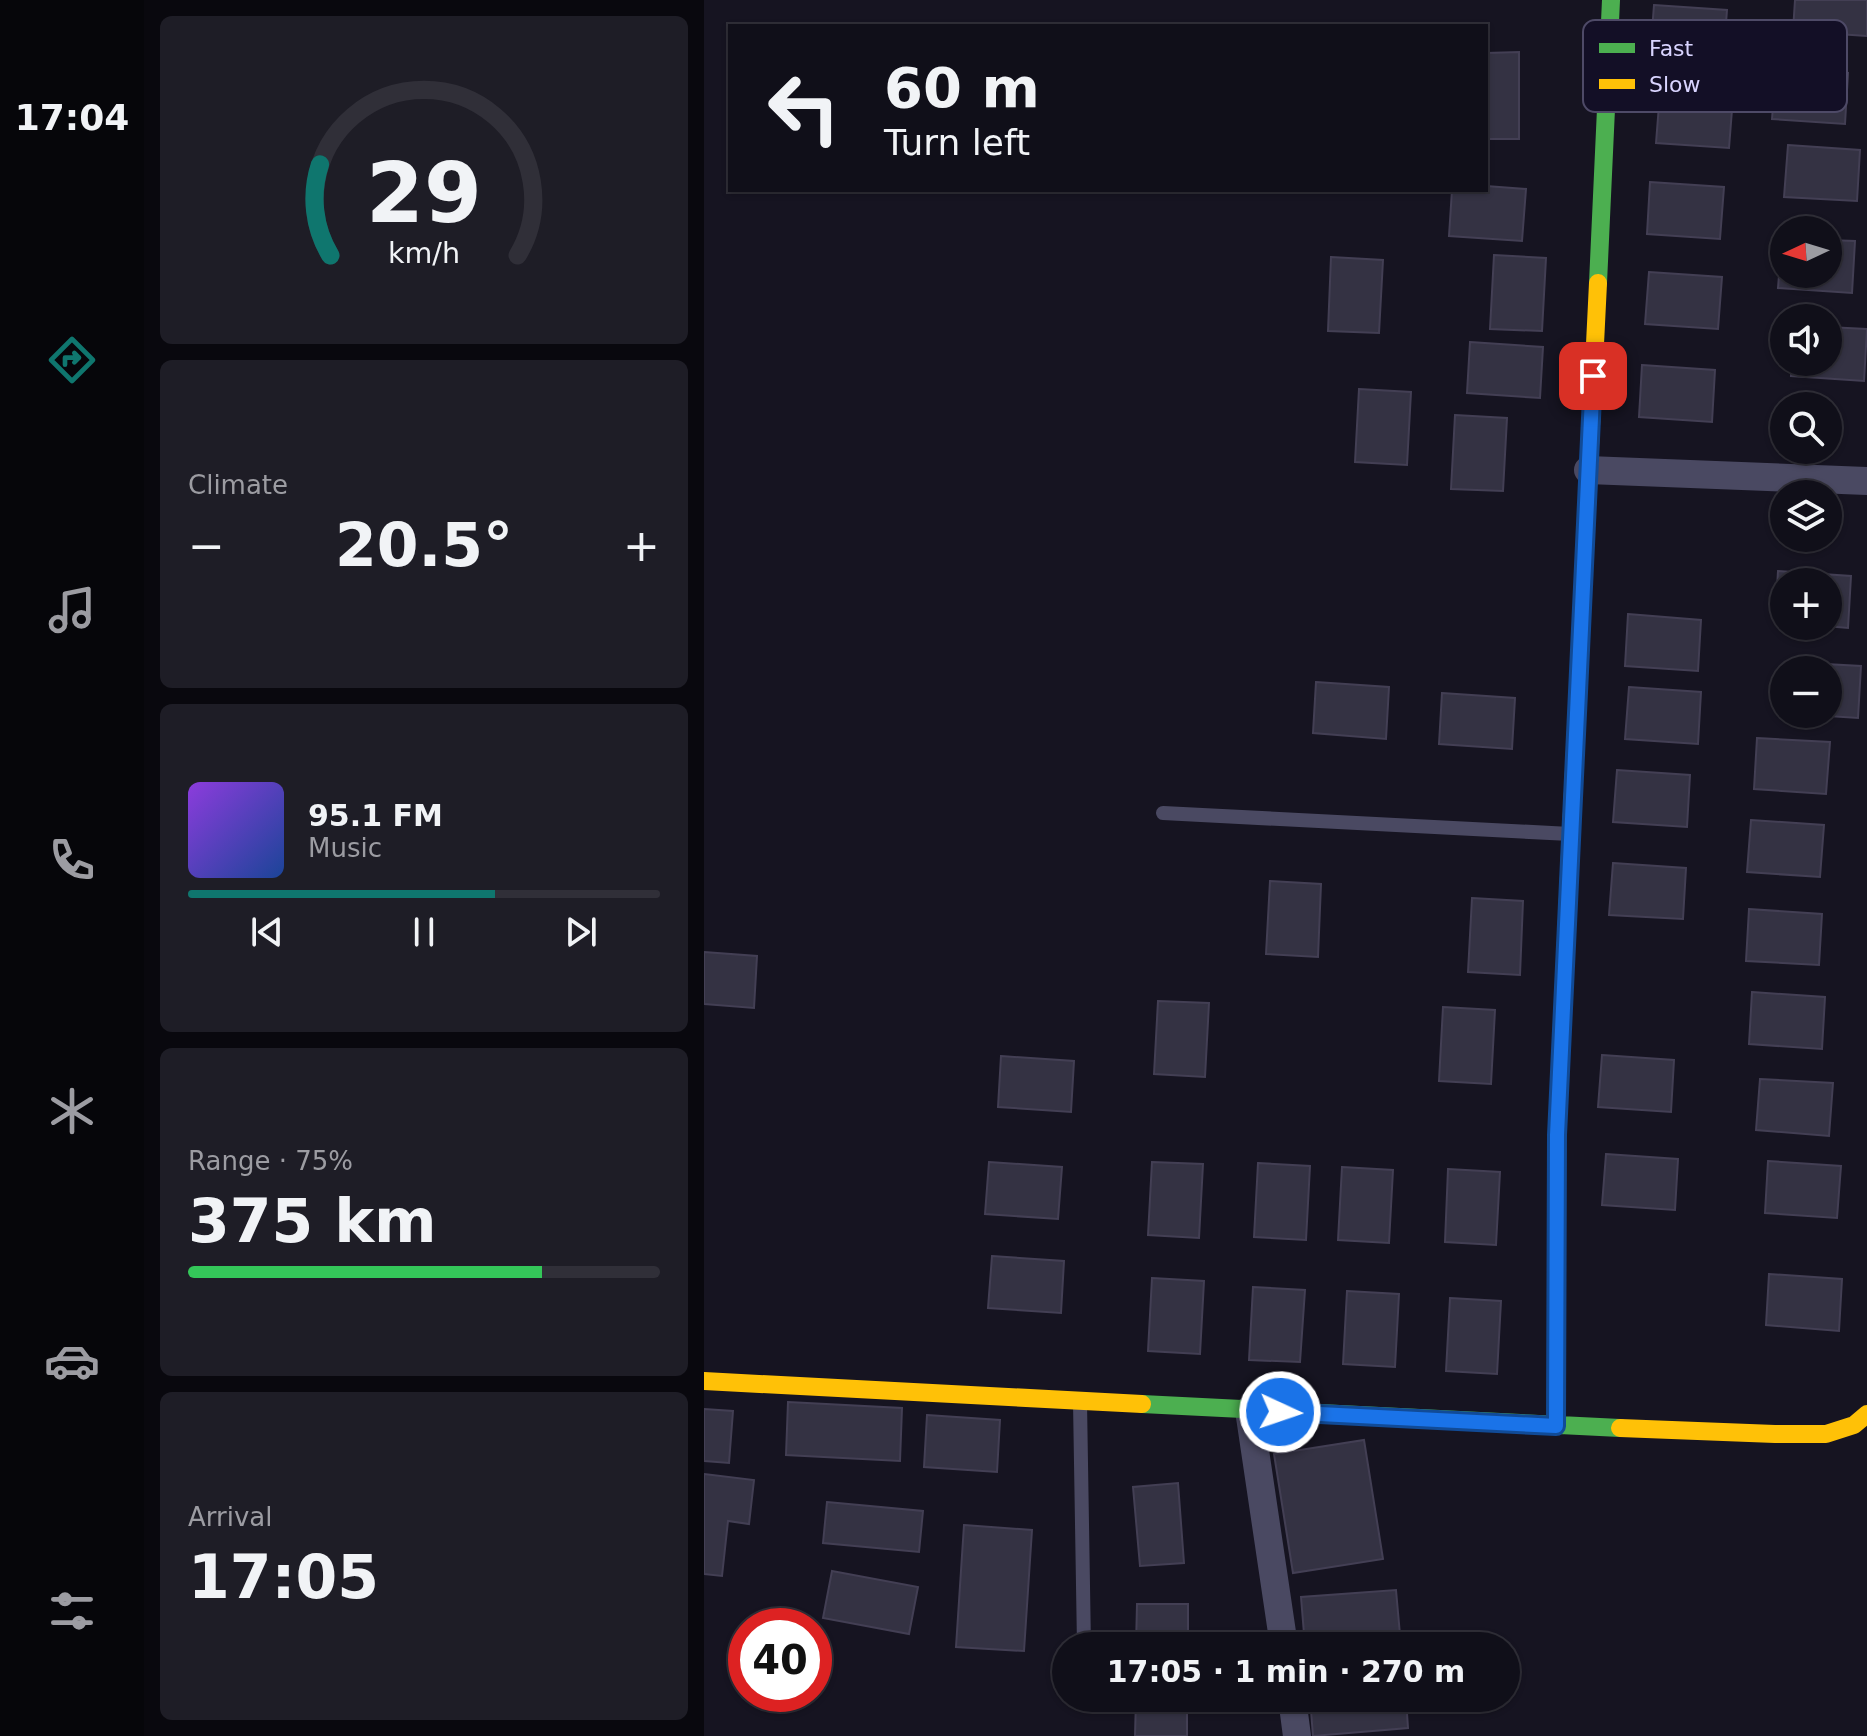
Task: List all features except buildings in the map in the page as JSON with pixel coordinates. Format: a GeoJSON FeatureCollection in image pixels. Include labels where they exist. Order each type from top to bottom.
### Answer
{"type":"FeatureCollection","features":[{"type":"Feature","properties":{"kind":"street"},"geometry":{"type":"LineString","coordinates":[[1610,20],[1611,0]]}},
{"type":"Feature","properties":{"kind":"street"},"geometry":{"type":"LineString","coordinates":[[1556,1426],[1557,1135],[1606,112]]}},
{"type":"Feature","properties":{"kind":"street"},"geometry":{"type":"LineString","coordinates":[[1588,470],[1867,481]]}},
{"type":"Feature","properties":{"kind":"street"},"geometry":{"type":"LineString","coordinates":[[704,1381],[1556,1426],[1775,1434],[1826,1434],[1854,1425],[1867,1414]]}},
{"type":"Feature","properties":{"kind":"street"},"geometry":{"type":"LineString","coordinates":[[1249,1410],[1282,1632]]}},
{"type":"Feature","properties":{"kind":"street"},"geometry":{"type":"LineString","coordinates":[[1294,1712],[1297,1736]]}},
{"type":"Feature","properties":{"kind":"lane"},"geometry":{"type":"LineString","coordinates":[[1163,813],[1571,834]]}},
{"type":"Feature","properties":{"kind":"lane"},"geometry":{"type":"LineString","coordinates":[[1080,1401],[1084,1632]]}},
{"type":"Feature","properties":{"kind":"traffic: fast"},"geometry":{"type":"LineString","coordinates":[[1610,20],[1611,0]]}},
{"type":"Feature","properties":{"kind":"traffic: fast"},"geometry":{"type":"LineString","coordinates":[[1598,283],[1606,112]]}},
{"type":"Feature","properties":{"kind":"traffic: fast"},"geometry":{"type":"LineString","coordinates":[[1556,1426],[1557,1135],[1571,832]]}},
{"type":"Feature","properties":{"kind":"traffic: fast"},"geometry":{"type":"LineString","coordinates":[[1142,1404],[1620,1428]]}},
{"type":"Feature","properties":{"kind":"traffic: slow"},"geometry":{"type":"LineString","coordinates":[[1571,832],[1598,283]]}},
{"type":"Feature","properties":{"kind":"traffic: slow"},"geometry":{"type":"LineString","coordinates":[[704,1381],[1142,1404]]}},
{"type":"Feature","properties":{"kind":"traffic: slow"},"geometry":{"type":"LineString","coordinates":[[1620,1428],[1826,1434],[1854,1425],[1867,1414]]}},
{"type":"Feature","properties":{"kind":"route"},"geometry":{"type":"LineString","coordinates":[[1280,1412],[1556,1426],[1557,1135],[1593,376]]}}]}
